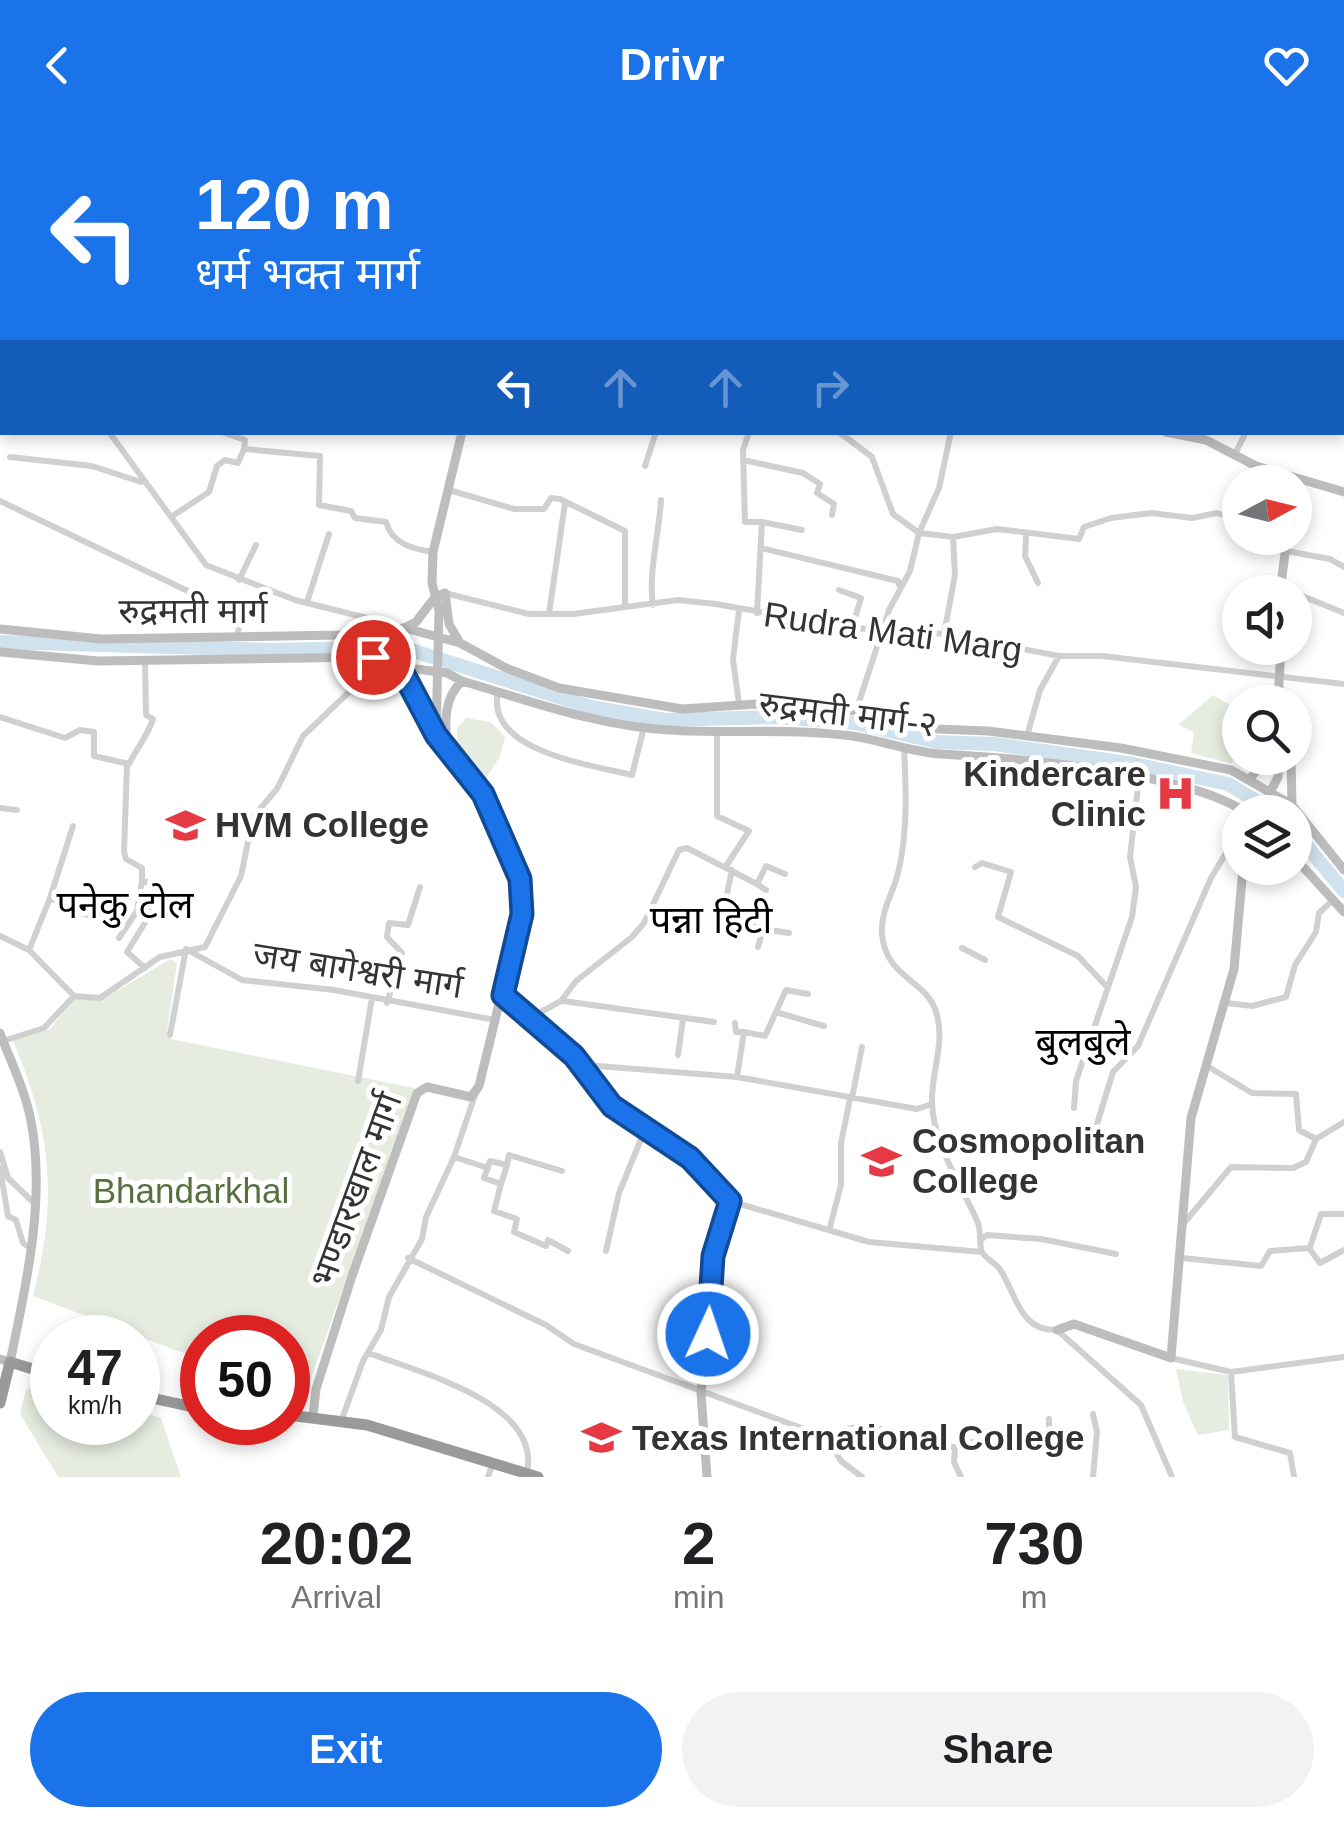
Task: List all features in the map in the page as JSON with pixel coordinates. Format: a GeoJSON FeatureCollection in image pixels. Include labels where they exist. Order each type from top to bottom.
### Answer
{"type":"FeatureCollection","features":[{"type":"Feature","properties":{"kind":"highway"},"geometry":{"type":"LineString","coordinates":[[0,1403],[5,1360],[30,1368]]}},
{"type":"Feature","properties":{"kind":"highway"},"geometry":{"type":"LineString","coordinates":[[310,1416],[342,1420],[490,1471],[532,1476]]}},
{"type":"Feature","properties":{"kind":"street"},"geometry":{"type":"LineString","coordinates":[[111,435],[206,565],[239,580],[386,628]]}},
{"type":"Feature","properties":{"kind":"street"},"geometry":{"type":"LineString","coordinates":[[171,517],[209,492],[217,466],[225,460],[238,463],[245,440],[231,435]]}},
{"type":"Feature","properties":{"kind":"street"},"geometry":{"type":"LineString","coordinates":[[460,643],[440,595],[433,552],[461,435]]}},
{"type":"Feature","properties":{"kind":"street"},"geometry":{"type":"LineString","coordinates":[[645,466],[655,435]]}},
{"type":"Feature","properties":{"kind":"street"},"geometry":{"type":"LineString","coordinates":[[748,435],[743,460],[745,522],[802,530]]}},
{"type":"Feature","properties":{"kind":"street"},"geometry":{"type":"LineString","coordinates":[[843,435],[872,457],[893,514],[919,533],[953,537],[997,529],[1026,536],[1079,539],[1084,528],[1111,518],[1151,514],[1192,518],[1222,514]]}},
{"type":"Feature","properties":{"kind":"street"},"geometry":{"type":"LineString","coordinates":[[856,711],[899,585],[910,571],[919,533],[943,478],[950,435]]}},
{"type":"Feature","properties":{"kind":"street"},"geometry":{"type":"LineString","coordinates":[[1181,435],[1206,440],[1254,465]]}},
{"type":"Feature","properties":{"kind":"street"},"geometry":{"type":"LineString","coordinates":[[1234,454],[1244,435]]}},
{"type":"Feature","properties":{"kind":"street"},"geometry":{"type":"LineString","coordinates":[[244,448],[320,456],[319,505],[351,511],[355,518],[386,522],[389,534],[404,546],[433,552]]}},
{"type":"Feature","properties":{"kind":"street"},"geometry":{"type":"LineString","coordinates":[[10,457],[92,466],[146,486]]}},
{"type":"Feature","properties":{"kind":"street"},"geometry":{"type":"LineString","coordinates":[[743,460],[803,473],[820,484],[817,494],[834,504],[832,515]]}},
{"type":"Feature","properties":{"kind":"street"},"geometry":{"type":"LineString","coordinates":[[1312,486],[1344,492]]}},
{"type":"Feature","properties":{"kind":"street"},"geometry":{"type":"LineString","coordinates":[[447,492],[451,488],[514,509],[544,509],[551,498],[567,500],[549,614]]}},
{"type":"Feature","properties":{"kind":"street"},"geometry":{"type":"LineString","coordinates":[[653,604],[649,577],[656,565],[661,500]]}},
{"type":"Feature","properties":{"kind":"street"},"geometry":{"type":"LineString","coordinates":[[0,501],[242,617],[236,638]]}},
{"type":"Feature","properties":{"kind":"street"},"geometry":{"type":"LineString","coordinates":[[565,504],[589,510],[625,531],[625,606]]}},
{"type":"Feature","properties":{"kind":"street"},"geometry":{"type":"LineString","coordinates":[[757,613],[762,522]]}},
{"type":"Feature","properties":{"kind":"street"},"geometry":{"type":"LineString","coordinates":[[306,602],[329,534]]}},
{"type":"Feature","properties":{"kind":"street"},"geometry":{"type":"LineString","coordinates":[[1026,536],[1025,556],[1038,582]]}},
{"type":"Feature","properties":{"kind":"street"},"geometry":{"type":"LineString","coordinates":[[944,634],[955,574],[953,537]]}},
{"type":"Feature","properties":{"kind":"street"},"geometry":{"type":"LineString","coordinates":[[239,580],[256,544]]}},
{"type":"Feature","properties":{"kind":"street"},"geometry":{"type":"LineString","coordinates":[[761,548],[854,568],[898,580],[899,585]]}},
{"type":"Feature","properties":{"kind":"street"},"geometry":{"type":"LineString","coordinates":[[1306,555],[1344,567]]}},
{"type":"Feature","properties":{"kind":"street"},"geometry":{"type":"LineString","coordinates":[[839,590],[861,598],[852,628]]}},
{"type":"Feature","properties":{"kind":"street"},"geometry":{"type":"LineString","coordinates":[[436,735],[440,595]]}},
{"type":"Feature","properties":{"kind":"street"},"geometry":{"type":"LineString","coordinates":[[404,628],[416,622],[440,595]]}},
{"type":"Feature","properties":{"kind":"street","name":"Rudra Mati Marg"},"geometry":{"type":"LineString","coordinates":[[440,595],[529,614],[678,600],[852,628],[944,634],[1059,656],[1102,656],[1344,684]]}},
{"type":"Feature","properties":{"kind":"street"},"geometry":{"type":"LineString","coordinates":[[1312,600],[1344,613]]}},
{"type":"Feature","properties":{"kind":"street"},"geometry":{"type":"LineString","coordinates":[[739,610],[734,658],[740,704]]}},
{"type":"Feature","properties":{"kind":"street","name":"रुद्रमती मार्ग"},"geometry":{"type":"LineString","coordinates":[[0,629],[101,638],[236,638],[316,637],[404,628],[460,643],[506,668],[559,688],[682,708],[740,704],[856,711],[937,729],[1173,756],[1250,779],[1276,795]]}},
{"type":"Feature","properties":{"kind":"street","name":"रुद्रमती मार्ग-२"},"geometry":{"type":"LineString","coordinates":[[0,652],[98,661],[287,661],[358,656],[447,674],[539,708],[644,726],[846,735],[904,747],[1139,778],[1222,799]]}},
{"type":"Feature","properties":{"kind":"street"},"geometry":{"type":"LineString","coordinates":[[1027,737],[1040,690],[1059,656]]}},
{"type":"Feature","properties":{"kind":"street"},"geometry":{"type":"LineString","coordinates":[[120,938],[137,910],[142,881],[142,868],[126,859],[124,852],[128,765],[144,744],[153,718],[146,715],[145,659]]}},
{"type":"Feature","properties":{"kind":"street"},"geometry":{"type":"LineString","coordinates":[[1281,685],[1282,665]]}},
{"type":"Feature","properties":{"kind":"street","name":"जय बागेश्वरी मार्ग"},"geometry":{"type":"LineString","coordinates":[[400,667],[436,735],[489,804],[523,890],[503,995],[473,1096]]}},
{"type":"Feature","properties":{"kind":"street"},"geometry":{"type":"LineString","coordinates":[[448,750],[446,710],[462,681]]}},
{"type":"Feature","properties":{"kind":"street"},"geometry":{"type":"LineString","coordinates":[[0,936],[29,950],[74,996],[100,998],[160,956],[205,946],[225,915],[241,876],[253,818],[277,789],[306,732],[349,692],[362,687],[411,688]]}},
{"type":"Feature","properties":{"kind":"street"},"geometry":{"type":"LineString","coordinates":[[498,692],[497,711],[505,728],[533,748],[632,775],[644,726]]}},
{"type":"Feature","properties":{"kind":"street"},"geometry":{"type":"LineString","coordinates":[[0,718],[65,738],[80,730],[94,732],[94,756],[128,765]]}},
{"type":"Feature","properties":{"kind":"street"},"geometry":{"type":"LineString","coordinates":[[717,730],[716,816],[749,830],[729,868],[726,903],[763,929],[788,933]]}},
{"type":"Feature","properties":{"kind":"street"},"geometry":{"type":"LineString","coordinates":[[904,747],[905,820],[900,868],[882,924],[882,939],[890,964],[934,1004],[939,1018],[932,1104],[956,1185],[982,1239],[982,1252]]}},
{"type":"Feature","properties":{"kind":"street"},"geometry":{"type":"LineString","coordinates":[[1250,779],[1253,775]]}},
{"type":"Feature","properties":{"kind":"street"},"geometry":{"type":"LineString","coordinates":[[1074,1108],[1076,1080],[1132,917],[1136,888],[1130,856],[1139,778]]}},
{"type":"Feature","properties":{"kind":"street"},"geometry":{"type":"LineString","coordinates":[[0,808],[17,810]]}},
{"type":"Feature","properties":{"kind":"street"},"geometry":{"type":"LineString","coordinates":[[29,950],[73,826]]}},
{"type":"Feature","properties":{"kind":"street","name":"रुद्रमती मार्ग"},"geometry":{"type":"LineString","coordinates":[[1312,830],[1344,870]]}},
{"type":"Feature","properties":{"kind":"street"},"geometry":{"type":"LineString","coordinates":[[530,1018],[561,1001],[576,981],[618,951],[644,923],[679,850],[687,848],[766,890]]}},
{"type":"Feature","properties":{"kind":"street"},"geometry":{"type":"LineString","coordinates":[[1097,1124],[1113,1072],[1138,1046],[1222,860]]}},
{"type":"Feature","properties":{"kind":"street"},"geometry":{"type":"LineString","coordinates":[[975,867],[982,863],[1011,872],[998,918],[1078,956],[1108,988]]}},
{"type":"Feature","properties":{"kind":"street"},"geometry":{"type":"LineString","coordinates":[[757,884],[766,866],[785,874]]}},
{"type":"Feature","properties":{"kind":"street"},"geometry":{"type":"LineString","coordinates":[[1312,877],[1344,912]]}},
{"type":"Feature","properties":{"kind":"street"},"geometry":{"type":"LineString","coordinates":[[142,881],[156,886],[126,952],[144,968]]}},
{"type":"Feature","properties":{"kind":"street"},"geometry":{"type":"LineString","coordinates":[[1171,1358],[1191,1118],[1227,1003],[1238,945],[1242,885]]}},
{"type":"Feature","properties":{"kind":"street"},"geometry":{"type":"LineString","coordinates":[[387,1003],[402,954],[396,941],[387,937],[390,923],[408,925],[420,886]]}},
{"type":"Feature","properties":{"kind":"street"},"geometry":{"type":"LineString","coordinates":[[50,898],[92,918]]}},
{"type":"Feature","properties":{"kind":"street"},"geometry":{"type":"LineString","coordinates":[[1227,1003],[1252,1006],[1286,997],[1295,965],[1316,932],[1319,912],[1333,900]]}},
{"type":"Feature","properties":{"kind":"street"},"geometry":{"type":"LineString","coordinates":[[152,902],[174,906]]}},
{"type":"Feature","properties":{"kind":"street"},"geometry":{"type":"LineString","coordinates":[[758,947],[763,929]]}},
{"type":"Feature","properties":{"kind":"street"},"geometry":{"type":"LineString","coordinates":[[962,948],[985,960]]}},
{"type":"Feature","properties":{"kind":"street"},"geometry":{"type":"LineString","coordinates":[[170,1034],[186,949]]}},
{"type":"Feature","properties":{"kind":"street","name":"जय बागेश्वरी मार्ग"},"geometry":{"type":"LineString","coordinates":[[186,949],[242,980],[496,1020]]}},
{"type":"Feature","properties":{"kind":"street"},"geometry":{"type":"LineString","coordinates":[[736,1023],[736,1032],[765,1036],[779,1013],[786,990],[808,994]]}},
{"type":"Feature","properties":{"kind":"street"},"geometry":{"type":"LineString","coordinates":[[503,995],[584,1065],[612,1106],[690,1158],[730,1201],[870,1242],[982,1252],[999,1269],[1014,1303],[1030,1322],[1046,1330],[1074,1324],[1171,1358],[1231,1372],[1344,1357]]}},
{"type":"Feature","properties":{"kind":"street"},"geometry":{"type":"LineString","coordinates":[[5,1360],[30,1247],[33,1202],[32,1124],[1,1036],[49,1025],[74,996]]}},
{"type":"Feature","properties":{"kind":"street"},"geometry":{"type":"LineString","coordinates":[[358,1081],[372,998]]}},
{"type":"Feature","properties":{"kind":"street"},"geometry":{"type":"LineString","coordinates":[[561,1001],[714,1022]]}},
{"type":"Feature","properties":{"kind":"street"},"geometry":{"type":"LineString","coordinates":[[779,1013],[824,1026]]}},
{"type":"Feature","properties":{"kind":"street"},"geometry":{"type":"LineString","coordinates":[[678,1055],[683,1019]]}},
{"type":"Feature","properties":{"kind":"street"},"geometry":{"type":"LineString","coordinates":[[736,1077],[744,1032]]}},
{"type":"Feature","properties":{"kind":"street"},"geometry":{"type":"LineString","coordinates":[[830,1228],[841,1185],[842,1143],[862,1046]]}},
{"type":"Feature","properties":{"kind":"street"},"geometry":{"type":"LineString","coordinates":[[584,1065],[736,1077],[917,1109],[932,1104]]}},
{"type":"Feature","properties":{"kind":"street"},"geometry":{"type":"LineString","coordinates":[[1206,1066],[1252,1092],[1296,1094],[1299,1130],[1316,1139]]}},
{"type":"Feature","properties":{"kind":"street","name":"भण्डारखाल मार्ग"},"geometry":{"type":"LineString","coordinates":[[314,1416],[316,1389],[417,1093],[427,1087],[473,1096]]}},
{"type":"Feature","properties":{"kind":"street"},"geometry":{"type":"LineString","coordinates":[[342,1420],[408,1258],[422,1239],[426,1217],[454,1158],[473,1096]]}},
{"type":"Feature","properties":{"kind":"street"},"geometry":{"type":"LineString","coordinates":[[1184,1224],[1231,1167],[1293,1168],[1306,1162],[1316,1139],[1344,1122]]}},
{"type":"Feature","properties":{"kind":"street"},"geometry":{"type":"LineString","coordinates":[[606,1251],[619,1192],[646,1126]]}},
{"type":"Feature","properties":{"kind":"street"},"geometry":{"type":"LineString","coordinates":[[0,1152],[8,1178],[33,1202]]}},
{"type":"Feature","properties":{"kind":"street"},"geometry":{"type":"LineString","coordinates":[[562,1171],[509,1156],[495,1212],[517,1219],[514,1232],[546,1246],[548,1240],[568,1251]]}},
{"type":"Feature","properties":{"kind":"street"},"geometry":{"type":"LineString","coordinates":[[454,1158],[488,1168]]}},
{"type":"Feature","properties":{"kind":"street"},"geometry":{"type":"LineString","coordinates":[[502,1184],[484,1178],[490,1160],[507,1165]]}},
{"type":"Feature","properties":{"kind":"street"},"geometry":{"type":"LineString","coordinates":[[0,1168],[8,1216],[16,1220],[23,1242],[30,1247]]}},
{"type":"Feature","properties":{"kind":"street"},"geometry":{"type":"LineString","coordinates":[[956,1185],[1006,1182],[1032,1190]]}},
{"type":"Feature","properties":{"kind":"street"},"geometry":{"type":"LineString","coordinates":[[707,1477],[701,1392],[713,1256],[730,1201]]}},
{"type":"Feature","properties":{"kind":"street"},"geometry":{"type":"LineString","coordinates":[[1310,1248],[1321,1214],[1344,1214]]}},
{"type":"Feature","properties":{"kind":"street"},"geometry":{"type":"LineString","coordinates":[[982,1239],[988,1235],[1041,1239],[1116,1254]]}},
{"type":"Feature","properties":{"kind":"street"},"geometry":{"type":"LineString","coordinates":[[1182,1258],[1261,1266],[1270,1251],[1310,1248]]}},
{"type":"Feature","properties":{"kind":"street"},"geometry":{"type":"LineString","coordinates":[[1310,1248],[1320,1263],[1344,1250]]}},
{"type":"Feature","properties":{"kind":"street"},"geometry":{"type":"LineString","coordinates":[[408,1258],[546,1324],[574,1344],[826,1437],[872,1426],[901,1430],[928,1444],[955,1447],[998,1435],[1050,1434],[1049,1419]]}},
{"type":"Feature","properties":{"kind":"street"},"geometry":{"type":"LineString","coordinates":[[1057,1330],[1141,1405],[1172,1477]]}},
{"type":"Feature","properties":{"kind":"street"},"geometry":{"type":"LineString","coordinates":[[369,1352],[500,1409],[522,1431],[532,1476]]}},
{"type":"Feature","properties":{"kind":"street"},"geometry":{"type":"LineString","coordinates":[[1231,1372],[1235,1437],[1290,1452],[1294,1477]]}},
{"type":"Feature","properties":{"kind":"street"},"geometry":{"type":"LineString","coordinates":[[1093,1414],[1097,1432],[1094,1477]]}},
{"type":"Feature","properties":{"kind":"street"},"geometry":{"type":"LineString","coordinates":[[826,1437],[841,1461],[862,1477]]}},
{"type":"Feature","properties":{"kind":"street"},"geometry":{"type":"LineString","coordinates":[[955,1447],[954,1462],[961,1477]]}},
{"type":"Feature","properties":{"kind":"green space"},"geometry":{"type":"Polygon","coordinates":[[[1213,695],[1222,700],[1222,761],[1191,753],[1194,732],[1178,725],[1213,695]]]}},
{"type":"Feature","properties":{"kind":"green space"},"geometry":{"type":"Polygon","coordinates":[[[466,718],[491,722],[505,737],[500,756],[483,784],[457,749],[457,728],[466,718]]]}},
{"type":"Feature","properties":{"kind":"green space","name":"Bhandarkhal"},"geometry":{"type":"Polygon","coordinates":[[[170,959],[177,963],[167,1031],[171,1039],[414,1088],[310,1381],[310,1315],[180,1315],[180,1352],[160,1344],[160,1315],[83,1315],[33,1296],[46,1228],[47,1167],[36,1106],[13,1041],[50,1029],[75,998],[102,1000],[170,959]]]}},
{"type":"Feature","properties":{"kind":"green space"},"geometry":{"type":"Polygon","coordinates":[[[1176,1369],[1228,1375],[1229,1430],[1198,1435],[1183,1402],[1176,1369]]]}},
{"type":"Feature","properties":{"kind":"green space"},"geometry":{"type":"Polygon","coordinates":[[[30,1388],[30,1431],[20,1414],[30,1388]]]}},
{"type":"Feature","properties":{"kind":"green space"},"geometry":{"type":"Polygon","coordinates":[[[160,1418],[181,1477],[58,1477],[39,1445],[160,1445],[160,1418]]]}},
{"type":"Feature","properties":{"kind":"waterway"},"geometry":{"type":"LineString","coordinates":[[0,642],[273,650],[401,647],[591,707],[665,720],[776,717],[855,723],[937,742],[994,744],[1134,764],[1228,784],[1246,795]]}},
{"type":"Feature","properties":{"kind":"waterway"},"geometry":{"type":"LineString","coordinates":[[1312,852],[1344,891]]}},
{"type":"Feature","properties":{"kind":"place","name":"Kindercare Clinic"},"geometry":{"type":"Point","coordinates":[1176,794]}},
{"type":"Feature","properties":{"kind":"place","name":"HVM College"},"geometry":{"type":"Point","coordinates":[185,825]}},
{"type":"Feature","properties":{"kind":"place","name":"Cosmopolitan College"},"geometry":{"type":"Point","coordinates":[882,1161]}},
{"type":"Feature","properties":{"kind":"place","name":"Texas International College"},"geometry":{"type":"Point","coordinates":[602,1438]}},
{"type":"Feature","properties":{"kind":"district","name":"पनेकु टोल"},"geometry":{"type":"Point","coordinates":[125,905]}},
{"type":"Feature","properties":{"kind":"district","name":"पन्ना हिटी"},"geometry":{"type":"Point","coordinates":[711,920]}},
{"type":"Feature","properties":{"kind":"district","name":"बुलबुले"},"geometry":{"type":"Point","coordinates":[1083,1042]}},
{"type":"Feature","properties":{"kind":"route"},"geometry":{"type":"LineString","coordinates":[[373,657],[400,667],[436,735],[483,794],[506,840],[524,901],[503,995],[574,1056],[612,1106],[690,1158],[730,1201],[713,1256],[708,1334]]}}]}
